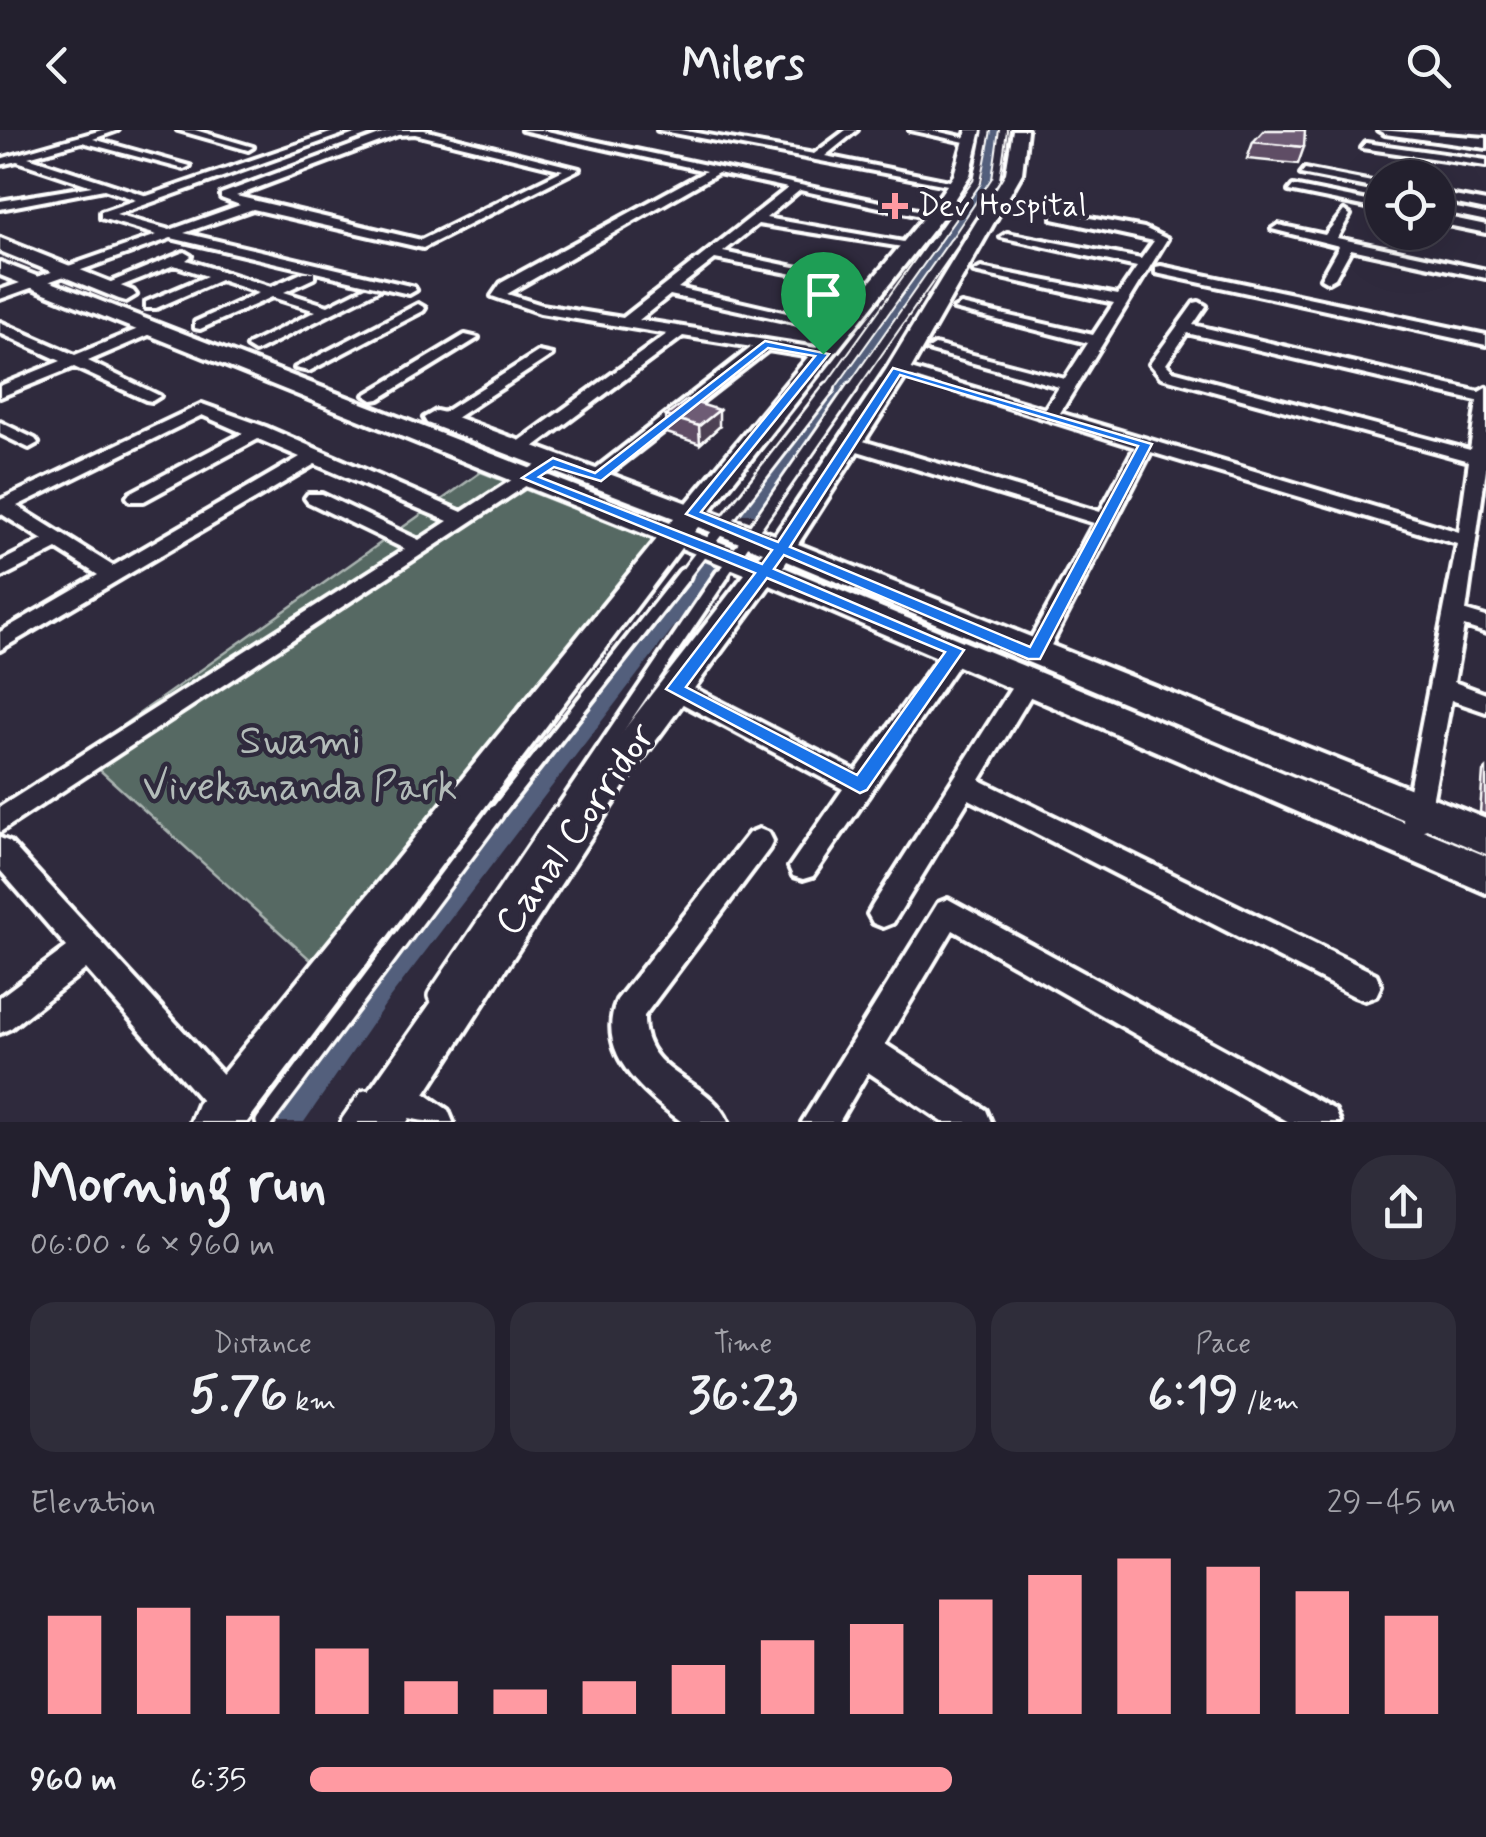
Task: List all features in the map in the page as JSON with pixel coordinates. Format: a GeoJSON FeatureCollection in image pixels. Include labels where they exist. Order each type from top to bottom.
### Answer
{"type":"FeatureCollection","features":[{"type":"Feature","properties":{"kind":"street"},"geometry":{"type":"LineString","coordinates":[[0,162],[114,130]]}},
{"type":"Feature","properties":{"kind":"street"},"geometry":{"type":"LineString","coordinates":[[183,130],[248,146]]}},
{"type":"Feature","properties":{"kind":"street"},"geometry":{"type":"LineString","coordinates":[[349,130],[142,198],[105,215],[409,290]]}},
{"type":"Feature","properties":{"kind":"street"},"geometry":{"type":"LineString","coordinates":[[527,130],[936,215]]}},
{"type":"Feature","properties":{"kind":"street"},"geometry":{"type":"LineString","coordinates":[[664,130],[958,184]]}},
{"type":"Feature","properties":{"kind":"street"},"geometry":{"type":"LineString","coordinates":[[0,850],[236,1117],[602,635],[727,542],[823,354],[958,184],[978,134],[915,130]]}},
{"type":"Feature","properties":{"kind":"street","name":"Canal Corridor"},"geometry":{"type":"LineString","coordinates":[[382,1101],[675,689],[727,542],[847,442],[898,370],[1014,172],[1020,130]]}},
{"type":"Feature","properties":{"kind":"street"},"geometry":{"type":"LineString","coordinates":[[1385,130],[1486,143]]}},
{"type":"Feature","properties":{"kind":"street"},"geometry":{"type":"LineString","coordinates":[[1447,130],[1486,135]]}},
{"type":"Feature","properties":{"kind":"street"},"geometry":{"type":"LineString","coordinates":[[396,132],[414,132],[573,168],[423,244],[252,204],[225,196],[396,132]]}},
{"type":"Feature","properties":{"kind":"street"},"geometry":{"type":"LineString","coordinates":[[832,132],[848,132]]}},
{"type":"Feature","properties":{"kind":"street"},"geometry":{"type":"LineString","coordinates":[[816,158],[848,132]]}},
{"type":"Feature","properties":{"kind":"street"},"geometry":{"type":"LineString","coordinates":[[82,139],[184,166]]}},
{"type":"Feature","properties":{"kind":"street"},"geometry":{"type":"LineString","coordinates":[[563,163],[602,146]]}},
{"type":"Feature","properties":{"kind":"street"},"geometry":{"type":"LineString","coordinates":[[1366,146],[1486,163]]}},
{"type":"Feature","properties":{"kind":"street"},"geometry":{"type":"LineString","coordinates":[[16,158],[142,198]]}},
{"type":"Feature","properties":{"kind":"street"},"geometry":{"type":"LineString","coordinates":[[716,170],[499,290],[499,296],[512,303],[823,354]]}},
{"type":"Feature","properties":{"kind":"street"},"geometry":{"type":"LineString","coordinates":[[1304,172],[1365,183]]}},
{"type":"Feature","properties":{"kind":"street"},"geometry":{"type":"LineString","coordinates":[[0,205],[38,195],[66,197],[104,186]]}},
{"type":"Feature","properties":{"kind":"street"},"geometry":{"type":"LineString","coordinates":[[626,322],[798,186]]}},
{"type":"Feature","properties":{"kind":"street"},"geometry":{"type":"LineString","coordinates":[[1292,189],[1365,204]]}},
{"type":"Feature","properties":{"kind":"street"},"geometry":{"type":"LineString","coordinates":[[1455,200],[1486,206]]}},
{"type":"Feature","properties":{"kind":"street"},"geometry":{"type":"LineString","coordinates":[[0,295],[252,204]]}},
{"type":"Feature","properties":{"kind":"street"},"geometry":{"type":"LineString","coordinates":[[1050,415],[1161,240],[1159,236],[1058,216]]}},
{"type":"Feature","properties":{"kind":"street"},"geometry":{"type":"LineString","coordinates":[[1329,240],[1344,216]]}},
{"type":"Feature","properties":{"kind":"street"},"geometry":{"type":"LineString","coordinates":[[755,220],[910,244]]}},
{"type":"Feature","properties":{"kind":"street"},"geometry":{"type":"LineString","coordinates":[[1455,222],[1486,228]]}},
{"type":"Feature","properties":{"kind":"street"},"geometry":{"type":"LineString","coordinates":[[1278,229],[1486,274]]}},
{"type":"Feature","properties":{"kind":"street"},"geometry":{"type":"LineString","coordinates":[[1007,236],[1144,264]]}},
{"type":"Feature","properties":{"kind":"street"},"geometry":{"type":"LineString","coordinates":[[0,244],[106,287],[152,317],[200,325],[441,420],[534,463],[596,478],[956,650],[1032,667],[1486,876]]}},
{"type":"Feature","properties":{"kind":"street"},"geometry":{"type":"LineString","coordinates":[[1328,278],[1347,244]]}},
{"type":"Feature","properties":{"kind":"street"},"geometry":{"type":"LineString","coordinates":[[106,287],[201,248]]}},
{"type":"Feature","properties":{"kind":"street"},"geometry":{"type":"LineString","coordinates":[[712,254],[878,286]]}},
{"type":"Feature","properties":{"kind":"street"},"geometry":{"type":"LineString","coordinates":[[173,260],[329,311]]}},
{"type":"Feature","properties":{"kind":"street"},"geometry":{"type":"LineString","coordinates":[[0,392],[75,361],[220,275],[253,260]]}},
{"type":"Feature","properties":{"kind":"street"},"geometry":{"type":"LineString","coordinates":[[0,268],[34,284],[152,317],[534,463],[1032,667],[1418,807],[1486,837]]}},
{"type":"Feature","properties":{"kind":"street"},"geometry":{"type":"LineString","coordinates":[[1161,270],[1486,340]]}},
{"type":"Feature","properties":{"kind":"street"},"geometry":{"type":"LineString","coordinates":[[981,272],[1120,300]]}},
{"type":"Feature","properties":{"kind":"street"},"geometry":{"type":"LineString","coordinates":[[200,325],[309,275]]}},
{"type":"Feature","properties":{"kind":"street"},"geometry":{"type":"LineString","coordinates":[[255,347],[370,290]]}},
{"type":"Feature","properties":{"kind":"street"},"geometry":{"type":"LineString","coordinates":[[666,290],[844,328]]}},
{"type":"Feature","properties":{"kind":"street"},"geometry":{"type":"LineString","coordinates":[[1199,306],[1158,364],[1168,374],[1480,452]]}},
{"type":"Feature","properties":{"kind":"street"},"geometry":{"type":"LineString","coordinates":[[302,368],[418,308]]}},
{"type":"Feature","properties":{"kind":"street"},"geometry":{"type":"LineString","coordinates":[[960,309],[1097,340]]}},
{"type":"Feature","properties":{"kind":"street"},"geometry":{"type":"LineString","coordinates":[[0,327],[152,396]]}},
{"type":"Feature","properties":{"kind":"street"},"geometry":{"type":"LineString","coordinates":[[1184,328],[1486,395],[1475,529],[1441,687],[1414,844]]}},
{"type":"Feature","properties":{"kind":"street"},"geometry":{"type":"LineString","coordinates":[[0,821],[463,520],[534,463],[681,331]]}},
{"type":"Feature","properties":{"kind":"street"},"geometry":{"type":"LineString","coordinates":[[373,395],[470,338]]}},
{"type":"Feature","properties":{"kind":"street"},"geometry":{"type":"LineString","coordinates":[[596,478],[765,344]]}},
{"type":"Feature","properties":{"kind":"street"},"geometry":{"type":"LineString","coordinates":[[935,350],[1069,385]]}},
{"type":"Feature","properties":{"kind":"street"},"geometry":{"type":"LineString","coordinates":[[441,420],[544,356]]}},
{"type":"Feature","properties":{"kind":"street"},"geometry":{"type":"LineString","coordinates":[[898,370],[1146,444],[1475,529]]}},
{"type":"Feature","properties":{"kind":"street"},"geometry":{"type":"LineString","coordinates":[[2,507],[196,410],[212,410],[463,520]]}},
{"type":"Feature","properties":{"kind":"street"},"geometry":{"type":"LineString","coordinates":[[0,427],[29,443]]}},
{"type":"Feature","properties":{"kind":"street"},"geometry":{"type":"LineString","coordinates":[[136,497],[260,431]]}},
{"type":"Feature","properties":{"kind":"street"},"geometry":{"type":"LineString","coordinates":[[847,442],[1106,520]]}},
{"type":"Feature","properties":{"kind":"street"},"geometry":{"type":"LineString","coordinates":[[883,914],[1032,667],[1146,444]]}},
{"type":"Feature","properties":{"kind":"street"},"geometry":{"type":"LineString","coordinates":[[0,642],[315,456]]}},
{"type":"Feature","properties":{"kind":"street"},"geometry":{"type":"LineString","coordinates":[[315,498],[420,548]]}},
{"type":"Feature","properties":{"kind":"street"},"geometry":{"type":"LineString","coordinates":[[2,507],[113,575]]}},
{"type":"Feature","properties":{"kind":"street"},"geometry":{"type":"LineString","coordinates":[[0,570],[58,540]]}},
{"type":"Feature","properties":{"kind":"street"},"geometry":{"type":"LineString","coordinates":[[1455,615],[1486,626]]}},
{"type":"Feature","properties":{"kind":"street"},"geometry":{"type":"LineString","coordinates":[[803,867],[956,650]]}},
{"type":"Feature","properties":{"kind":"street"},"geometry":{"type":"LineString","coordinates":[[1441,687],[1486,704]]}},
{"type":"Feature","properties":{"kind":"street"},"geometry":{"type":"LineString","coordinates":[[675,689],[860,785]]}},
{"type":"Feature","properties":{"kind":"street"},"geometry":{"type":"LineString","coordinates":[[964,784],[1365,985]]}},
{"type":"Feature","properties":{"kind":"street"},"geometry":{"type":"LineString","coordinates":[[712,1122],[648,1072],[628,1050],[624,1033],[628,1011],[760,841]]}},
{"type":"Feature","properties":{"kind":"street"},"geometry":{"type":"LineString","coordinates":[[819,1122],[948,912],[1323,1122]]}},
{"type":"Feature","properties":{"kind":"street"},"geometry":{"type":"LineString","coordinates":[[0,1017],[88,948]]}},
{"type":"Feature","properties":{"kind":"street"},"geometry":{"type":"LineString","coordinates":[[864,1050],[974,1122]]}},
{"type":"Feature","properties":{"kind":"street"},"geometry":{"type":"LineString","coordinates":[[382,1101],[436,1122]]}},
{"type":"Feature","properties":{"kind":"lane"},"geometry":{"type":"LineString","coordinates":[[727,542],[992,188],[1003,130]]}},
{"type":"Feature","properties":{"kind":"lane"},"geometry":{"type":"LineString","coordinates":[[427,1009],[795,435],[977,182],[978,134]]}},
{"type":"Feature","properties":{"kind":"lane"},"geometry":{"type":"LineString","coordinates":[[349,1122],[382,1101]]}},
{"type":"Feature","properties":{"kind":"green space","name":"Swami Vivekananda Park"},"geometry":{"type":"Polygon","coordinates":[[[481,472],[660,543],[313,962],[82,754],[481,472]]]}},
{"type":"Feature","properties":{"kind":"building"},"geometry":{"type":"Polygon","coordinates":[[[1264,130],[1305,130],[1304,147],[1253,142],[1264,130]]]}},
{"type":"Feature","properties":{"kind":"building"},"geometry":{"type":"Polygon","coordinates":[[[687,400],[719,410],[699,426],[666,416],[687,400]]]}},
{"type":"Feature","properties":{"kind":"waterway"},"geometry":{"type":"LineString","coordinates":[[749,509],[990,181],[996,130]]}},
{"type":"Feature","properties":{"kind":"waterway"},"geometry":{"type":"LineString","coordinates":[[278,1122],[375,986],[707,566]]}},
{"type":"Feature","properties":{"kind":"place","name":"Dev Hospital"},"geometry":{"type":"Point","coordinates":[895,206]}},
{"type":"Feature","properties":{"kind":"route"},"geometry":{"type":"LineString","coordinates":[[823,354],[693,514],[781,548],[1034,655],[1146,444],[898,370],[847,442],[781,548],[764,571],[675,689],[860,785],[956,650],[764,571],[528,478],[553,462],[596,478],[765,344],[823,354]]}}]}
